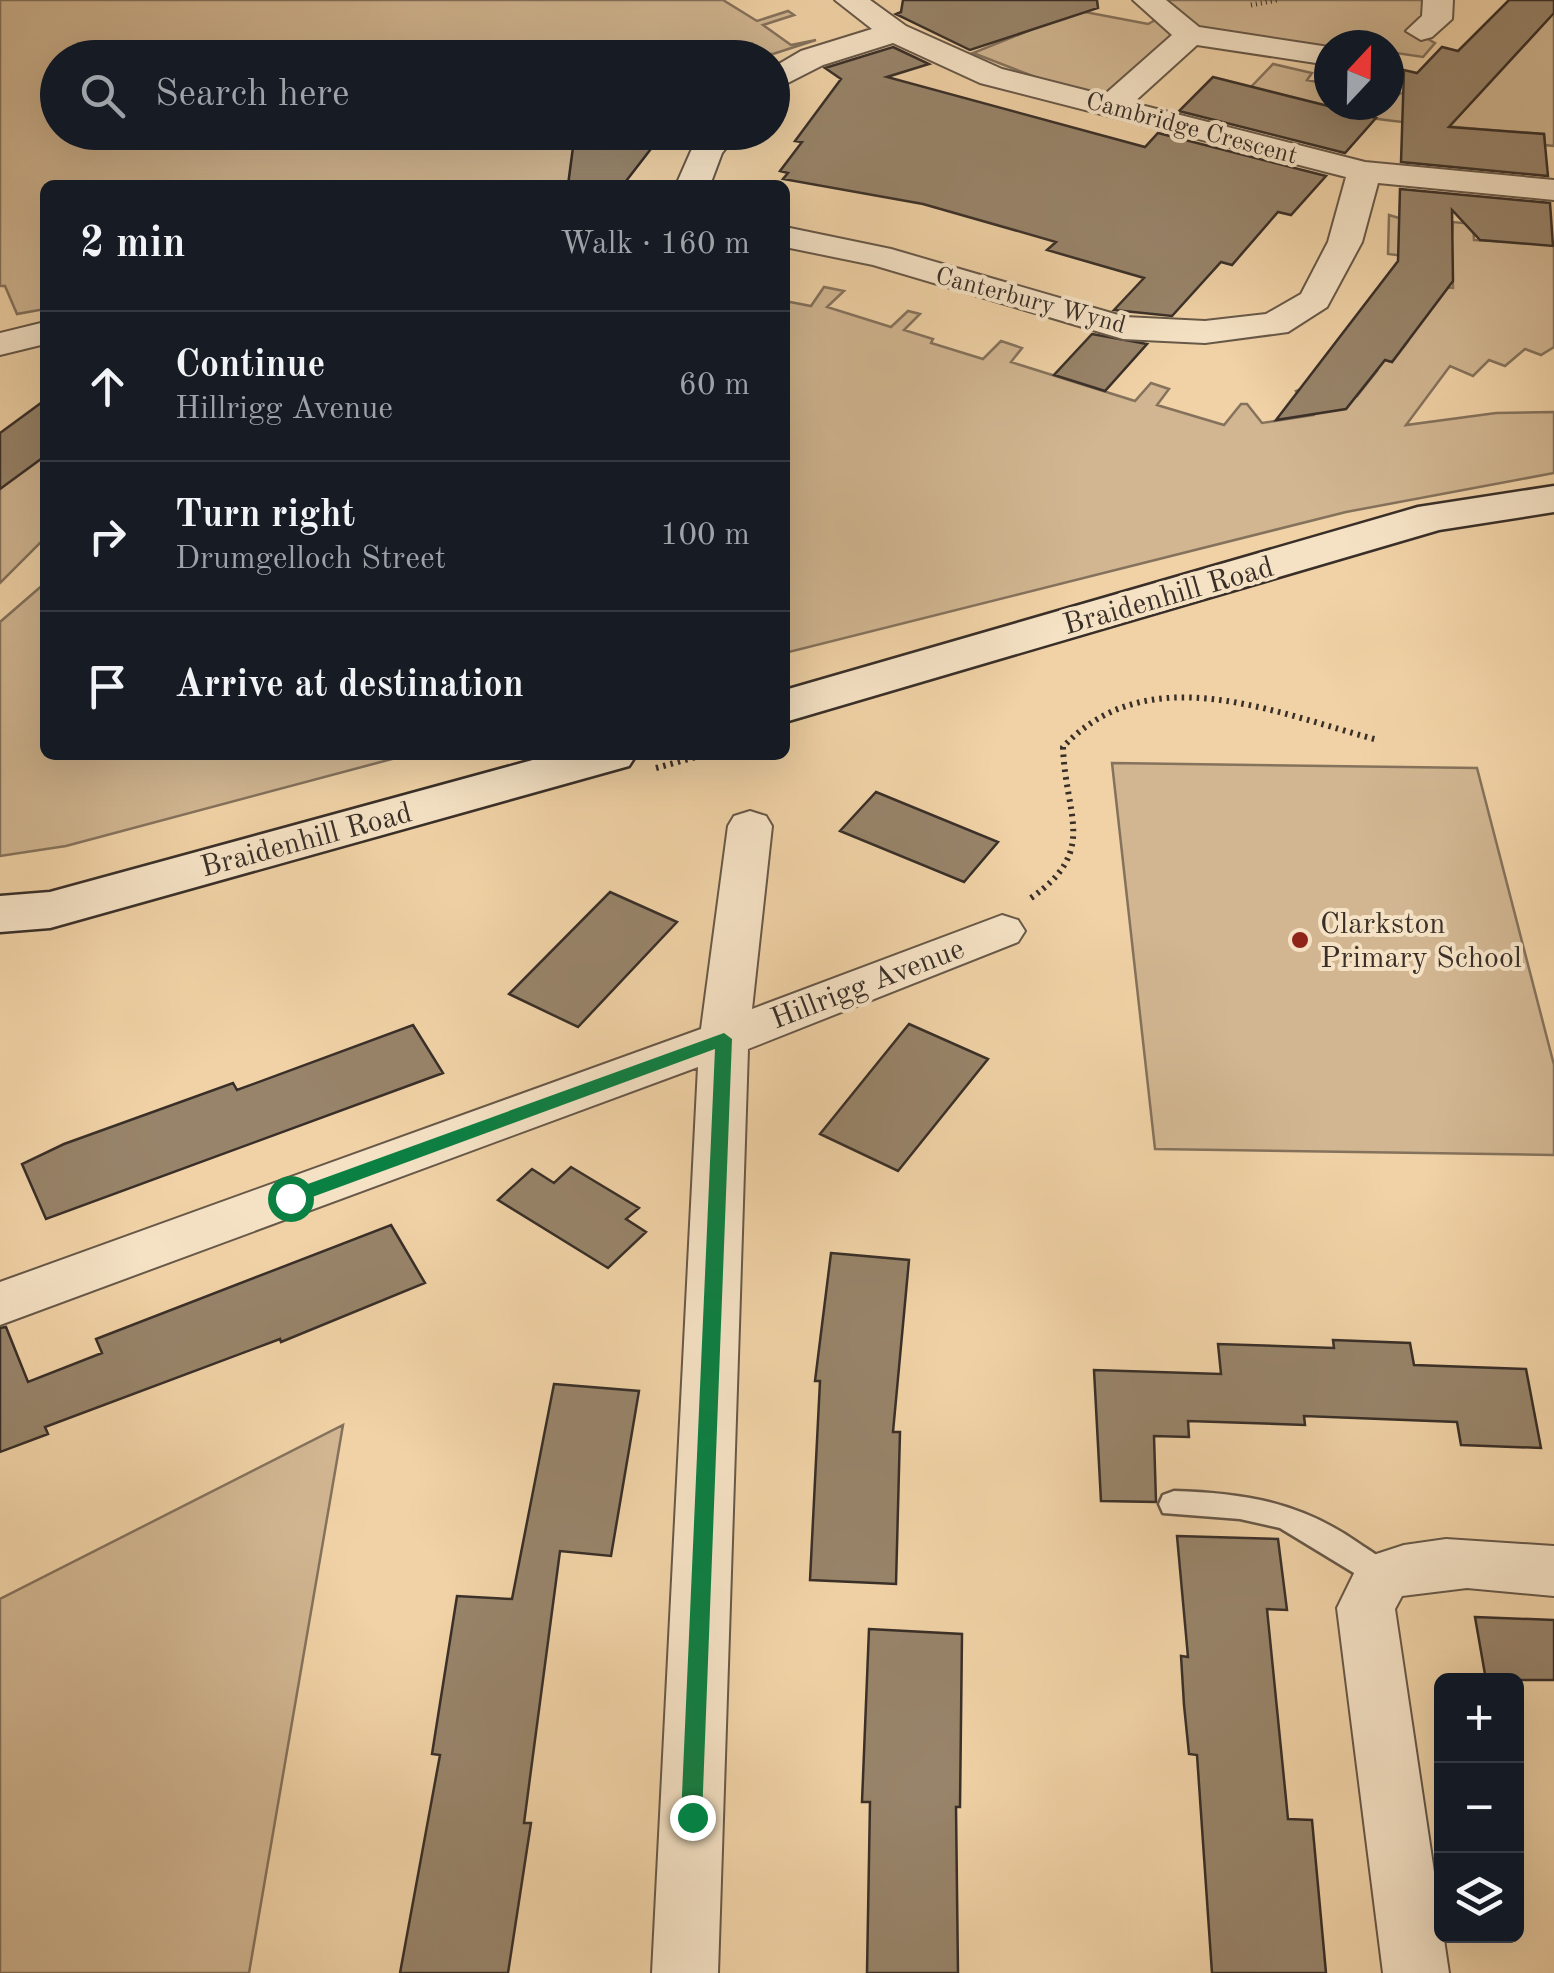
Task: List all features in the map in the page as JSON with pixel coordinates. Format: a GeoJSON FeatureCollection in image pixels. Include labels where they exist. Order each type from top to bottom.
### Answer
{"type":"FeatureCollection","features":[{"type":"Feature","properties":{"kind":"street","name":"Cambridge Crescent"},"geometry":{"type":"LineString","coordinates":[[850,0],[895,32],[991,76],[1364,172],[1554,190]]}},
{"type":"Feature","properties":{"kind":"street"},"geometry":{"type":"LineString","coordinates":[[1148,0],[1190,35],[1314,54]]}},
{"type":"Feature","properties":{"kind":"street"},"geometry":{"type":"LineString","coordinates":[[1421,31],[1437,19],[1438,0]]}},
{"type":"Feature","properties":{"kind":"street"},"geometry":{"type":"LineString","coordinates":[[790,71],[812,58],[895,32]]}},
{"type":"Feature","properties":{"kind":"street"},"geometry":{"type":"LineString","coordinates":[[1112,106],[1190,35]]}},
{"type":"Feature","properties":{"kind":"street"},"geometry":{"type":"LineString","coordinates":[[694,180],[707,150]]}},
{"type":"Feature","properties":{"kind":"street","name":"Canterbury Wynd"},"geometry":{"type":"LineString","coordinates":[[790,238],[878,256],[1123,328],[1222,330],[1275,324],[1315,300],[1346,242],[1364,172]]}},
{"type":"Feature","properties":{"kind":"street"},"geometry":{"type":"LineString","coordinates":[[0,344],[40,334]]}},
{"type":"Feature","properties":{"kind":"street","name":"Braidenhill Road"},"geometry":{"type":"LineString","coordinates":[[790,705],[1434,517],[1554,499]]}},
{"type":"Feature","properties":{"kind":"street","name":"Braidenhill Road"},"geometry":{"type":"LineString","coordinates":[[0,914],[50,910],[593,760]]}},
{"type":"Feature","properties":{"kind":"street"},"geometry":{"type":"LineString","coordinates":[[685,1973],[724,1039],[750,826]]}},
{"type":"Feature","properties":{"kind":"street","name":"Hillrigg Avenue"},"geometry":{"type":"LineString","coordinates":[[0,1304],[724,1039],[1002,931]]}},
{"type":"Feature","properties":{"kind":"street"},"geometry":{"type":"LineString","coordinates":[[1416,1973],[1366,1608],[1382,1577],[1412,1566],[1471,1560],[1554,1571]]}},
{"type":"Feature","properties":{"kind":"lane"},"geometry":{"type":"LineString","coordinates":[[1174,1504],[1255,1506],[1285,1513],[1319,1531],[1382,1577]]}},
{"type":"Feature","properties":{"kind":"path"},"geometry":{"type":"LineString","coordinates":[[1002,931],[1003,910],[1061,880],[1074,857],[1061,781],[1063,747],[1092,718],[1136,702],[1177,696],[1224,699],[1378,740]]}},
{"type":"Feature","properties":{"kind":"shaded area"},"geometry":{"type":"Polygon","coordinates":[[[0,0],[723,0],[757,21],[788,11],[794,15],[763,25],[784,40],[40,40],[40,150],[607,150],[574,180],[40,180],[40,310],[17,314],[5,286],[0,286],[0,0]]]}},
{"type":"Feature","properties":{"kind":"shaded area"},"geometry":{"type":"Polygon","coordinates":[[[985,0],[1064,8],[1148,24],[1170,12],[1159,0],[1432,0],[1427,16],[1410,29],[1435,43],[1423,57],[1404,54],[1404,30],[1314,30],[1314,51],[1194,32],[1107,100],[1069,90],[973,53],[1028,31],[985,0]]]}},
{"type":"Feature","properties":{"kind":"shaded area"},"geometry":{"type":"Polygon","coordinates":[[[1554,9],[1554,146],[1545,145],[1544,134],[1389,120],[1404,120],[1404,92],[1554,9]]]}},
{"type":"Feature","properties":{"kind":"shaded area"},"geometry":{"type":"Polygon","coordinates":[[[1273,64],[1312,73],[1307,80],[1314,81],[1314,106],[1250,88],[1273,64]]]}},
{"type":"Feature","properties":{"kind":"shaded area"},"geometry":{"type":"Polygon","coordinates":[[[1389,215],[1452,234],[1453,222],[1473,224],[1474,240],[1554,244],[1554,347],[1541,355],[1525,349],[1505,366],[1489,360],[1473,376],[1450,366],[1406,425],[1496,413],[1554,412],[1554,473],[1346,512],[790,652],[790,302],[811,306],[824,287],[844,291],[827,307],[891,327],[908,311],[920,314],[904,330],[933,339],[931,343],[983,359],[1001,341],[1022,348],[1011,362],[1135,401],[1151,383],[1169,389],[1157,405],[1224,425],[1241,404],[1247,404],[1262,423],[1313,415],[1296,391],[1313,384],[1357,396],[1377,371],[1344,361],[1353,351],[1392,362],[1408,341],[1406,284],[1453,288],[1452,262],[1388,254],[1389,215]]]}},
{"type":"Feature","properties":{"kind":"shaded area"},"geometry":{"type":"Polygon","coordinates":[[[40,454],[40,543],[0,583],[0,489],[40,454]]]}},
{"type":"Feature","properties":{"kind":"shaded area"},"geometry":{"type":"Polygon","coordinates":[[[40,587],[40,760],[388,760],[66,846],[0,856],[0,622],[40,587]]]}},
{"type":"Feature","properties":{"kind":"shaded area"},"geometry":{"type":"Polygon","coordinates":[[[1112,763],[1477,768],[1554,1065],[1554,1155],[1155,1149],[1112,763]]]}},
{"type":"Feature","properties":{"kind":"shaded area"},"geometry":{"type":"Polygon","coordinates":[[[343,1425],[249,1973],[0,1973],[0,1599],[343,1425]]]}},
{"type":"Feature","properties":{"kind":"building"},"geometry":{"type":"Polygon","coordinates":[[[903,0],[1097,0],[1098,8],[970,50],[896,14],[901,12],[903,0]]]}},
{"type":"Feature","properties":{"kind":"building"},"geometry":{"type":"Polygon","coordinates":[[[1509,0],[1554,0],[1554,13],[1449,127],[1544,134],[1548,176],[1401,162],[1404,70],[1417,73],[1442,47],[1458,51],[1509,0]]]}},
{"type":"Feature","properties":{"kind":"building"},"geometry":{"type":"Polygon","coordinates":[[[893,47],[929,64],[887,77],[1145,147],[1158,133],[1326,176],[1291,215],[1278,212],[1232,265],[1221,262],[1172,316],[1114,310],[1144,278],[1047,250],[1056,242],[923,204],[783,179],[788,173],[780,171],[802,142],[795,141],[841,79],[825,68],[893,47]]]}},
{"type":"Feature","properties":{"kind":"building"},"geometry":{"type":"Polygon","coordinates":[[[1213,77],[1314,102],[1314,120],[1374,120],[1345,153],[1179,111],[1213,77]]]}},
{"type":"Feature","properties":{"kind":"building"},"geometry":{"type":"Polygon","coordinates":[[[573,150],[650,150],[627,180],[569,180],[573,150]]]}},
{"type":"Feature","properties":{"kind":"building"},"geometry":{"type":"Polygon","coordinates":[[[1400,189],[1550,203],[1553,246],[1480,240],[1452,210],[1453,281],[1392,362],[1385,360],[1346,409],[1276,420],[1398,261],[1400,189]]]}},
{"type":"Feature","properties":{"kind":"building"},"geometry":{"type":"Polygon","coordinates":[[[1092,334],[1147,344],[1105,391],[1054,375],[1092,334]]]}},
{"type":"Feature","properties":{"kind":"building"},"geometry":{"type":"Polygon","coordinates":[[[40,404],[40,460],[0,489],[0,433],[40,404]]]}},
{"type":"Feature","properties":{"kind":"building"},"geometry":{"type":"Polygon","coordinates":[[[876,792],[998,842],[964,882],[840,831],[876,792]]]}},
{"type":"Feature","properties":{"kind":"building"},"geometry":{"type":"Polygon","coordinates":[[[610,892],[677,922],[578,1027],[509,994],[610,892]]]}},
{"type":"Feature","properties":{"kind":"building"},"geometry":{"type":"Polygon","coordinates":[[[909,1024],[988,1059],[898,1171],[820,1134],[909,1024]]]}},
{"type":"Feature","properties":{"kind":"building"},"geometry":{"type":"Polygon","coordinates":[[[413,1025],[443,1073],[46,1219],[22,1164],[64,1144],[233,1083],[237,1090],[413,1025]]]}},
{"type":"Feature","properties":{"kind":"building"},"geometry":{"type":"Polygon","coordinates":[[[571,1167],[639,1208],[626,1219],[646,1232],[608,1268],[498,1200],[532,1169],[554,1183],[571,1167]]]}},
{"type":"Feature","properties":{"kind":"building"},"geometry":{"type":"Polygon","coordinates":[[[391,1225],[425,1283],[281,1342],[280,1339],[45,1427],[48,1434],[0,1452],[0,1328],[6,1327],[28,1382],[102,1353],[96,1339],[391,1225]]]}},
{"type":"Feature","properties":{"kind":"building"},"geometry":{"type":"Polygon","coordinates":[[[831,1253],[909,1260],[893,1432],[900,1432],[896,1584],[810,1580],[820,1381],[815,1381],[831,1253]]]}},
{"type":"Feature","properties":{"kind":"building"},"geometry":{"type":"Polygon","coordinates":[[[1333,1340],[1410,1343],[1414,1365],[1526,1369],[1541,1448],[1461,1445],[1457,1422],[1304,1416],[1305,1425],[1188,1421],[1189,1437],[1154,1436],[1156,1502],[1101,1501],[1094,1370],[1221,1374],[1218,1344],[1334,1348],[1333,1340]]]}},
{"type":"Feature","properties":{"kind":"building"},"geometry":{"type":"Polygon","coordinates":[[[554,1384],[639,1391],[611,1556],[560,1551],[524,1823],[531,1823],[508,1973],[400,1973],[440,1755],[432,1754],[457,1596],[512,1599],[554,1384]]]}},
{"type":"Feature","properties":{"kind":"building"},"geometry":{"type":"Polygon","coordinates":[[[1177,1536],[1278,1539],[1287,1610],[1267,1609],[1288,1819],[1312,1820],[1326,1973],[1212,1973],[1197,1755],[1189,1754],[1184,1705],[1181,1656],[1188,1657],[1177,1536]]]}},
{"type":"Feature","properties":{"kind":"building"},"geometry":{"type":"Polygon","coordinates":[[[1475,1617],[1554,1620],[1554,1680],[1524,1680],[1524,1673],[1485,1673],[1475,1617]]]}},
{"type":"Feature","properties":{"kind":"building"},"geometry":{"type":"Polygon","coordinates":[[[869,1629],[962,1634],[960,1807],[956,1807],[958,1973],[867,1973],[870,1802],[862,1802],[869,1629]]]}},
{"type":"Feature","properties":{"kind":"place","name":"Clarkston Primary School"},"geometry":{"type":"Point","coordinates":[1300,940]}},
{"type":"Feature","properties":{"kind":"route"},"geometry":{"type":"LineString","coordinates":[[290,1198],[724,1039],[692,1817]]}}]}
